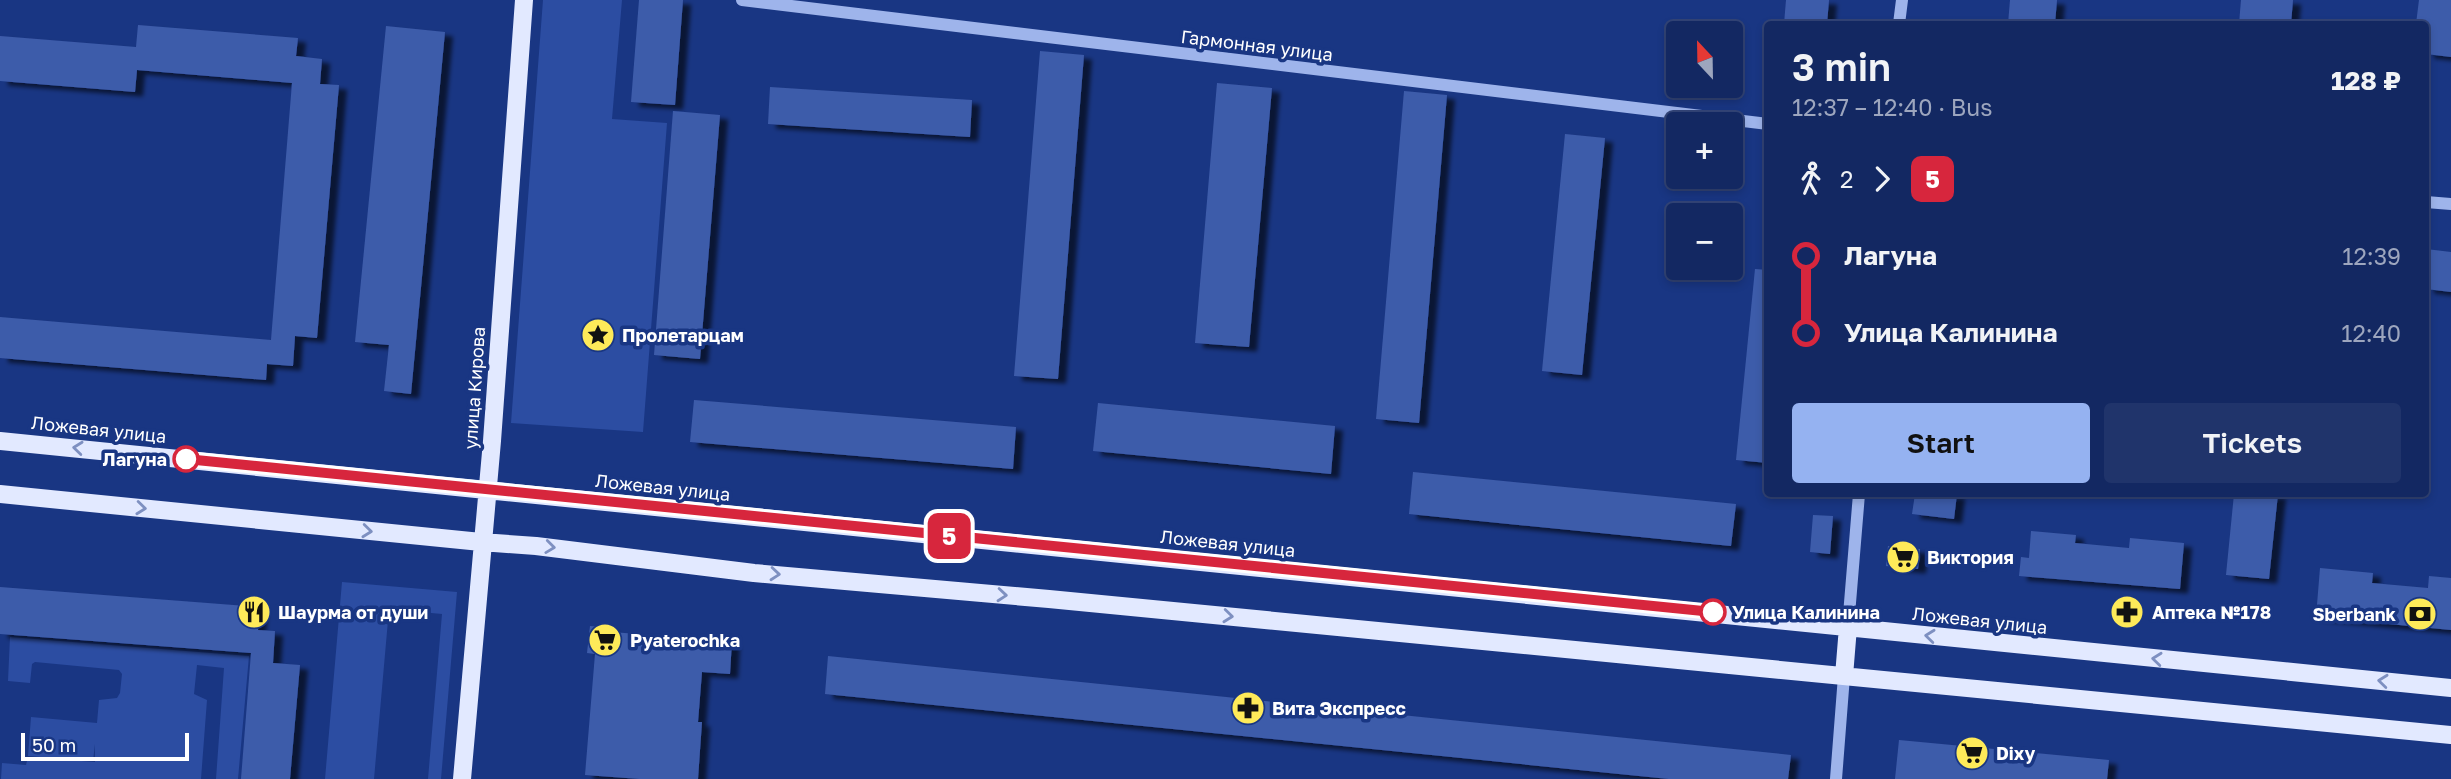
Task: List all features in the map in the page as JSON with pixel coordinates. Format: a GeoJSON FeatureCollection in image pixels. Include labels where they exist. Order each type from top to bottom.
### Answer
{"type":"FeatureCollection","features":[{"type":"Feature","properties":{"kind":"main road","name":"улица Кирова"},"geometry":{"type":"LineString","coordinates":[[462,779],[524,0]]}},
{"type":"Feature","properties":{"kind":"main road","name":"Ложевая улица"},"geometry":{"type":"LineString","coordinates":[[0,441],[2451,688]]}},
{"type":"Feature","properties":{"kind":"main road"},"geometry":{"type":"LineString","coordinates":[[0,494],[481,542],[536,545],[754,573],[2451,735]]}},
{"type":"Feature","properties":{"kind":"main road"},"geometry":{"type":"LineString","coordinates":[[1844,676],[1848,627]]}},
{"type":"Feature","properties":{"kind":"street","name":"Гармонная улица"},"geometry":{"type":"LineString","coordinates":[[742,0],[1764,124]]}},
{"type":"Feature","properties":{"kind":"street"},"geometry":{"type":"LineString","coordinates":[[1899,21],[1902,0]]}},
{"type":"Feature","properties":{"kind":"street"},"geometry":{"type":"LineString","coordinates":[[2429,202],[2451,204]]}},
{"type":"Feature","properties":{"kind":"street"},"geometry":{"type":"LineString","coordinates":[[1848,627],[1859,497]]}},
{"type":"Feature","properties":{"kind":"street"},"geometry":{"type":"LineString","coordinates":[[1836,779],[1844,676]]}},
{"type":"Feature","properties":{"kind":"shaded area"},"geometry":{"type":"Polygon","coordinates":[[[543,0],[622,0],[612,119],[667,123],[643,432],[511,423],[543,0]]]}},
{"type":"Feature","properties":{"kind":"shaded area"},"geometry":{"type":"Polygon","coordinates":[[[342,582],[457,592],[441,779],[428,779],[442,614],[389,609],[374,779],[325,779],[342,582]]]}},
{"type":"Feature","properties":{"kind":"shaded area"},"geometry":{"type":"Polygon","coordinates":[[[10,637],[249,656],[238,779],[216,779],[224,668],[197,665],[194,694],[207,700],[201,779],[1,779],[2,763],[26,765],[28,757],[95,762],[95,744],[93,761],[28,756],[31,717],[97,723],[99,700],[117,698],[122,674],[119,670],[35,662],[32,664],[30,683],[8,681],[10,637]]]}},
{"type":"Feature","properties":{"kind":"building"},"geometry":{"type":"Polygon","coordinates":[[[639,0],[683,0],[675,105],[631,102],[639,0]]]}},
{"type":"Feature","properties":{"kind":"building"},"geometry":{"type":"Polygon","coordinates":[[[1786,0],[1829,0],[1827,21],[1784,21],[1786,0]]]}},
{"type":"Feature","properties":{"kind":"building"},"geometry":{"type":"Polygon","coordinates":[[[2010,0],[2057,0],[2055,21],[2008,21],[2010,0]]]}},
{"type":"Feature","properties":{"kind":"building"},"geometry":{"type":"Polygon","coordinates":[[[2241,0],[2293,0],[2291,21],[2239,21],[2241,0]]]}},
{"type":"Feature","properties":{"kind":"building"},"geometry":{"type":"Polygon","coordinates":[[[2419,0],[2451,0],[2451,57],[2429,54],[2429,21],[2416,21],[2419,0]]]}},
{"type":"Feature","properties":{"kind":"building"},"geometry":{"type":"Polygon","coordinates":[[[138,25],[298,38],[296,56],[322,59],[320,84],[339,85],[317,338],[295,336],[293,366],[267,364],[266,380],[0,358],[0,317],[271,340],[292,83],[137,70],[135,92],[0,81],[0,36],[136,47],[138,25]]]}},
{"type":"Feature","properties":{"kind":"building"},"geometry":{"type":"Polygon","coordinates":[[[386,26],[445,32],[411,394],[384,391],[389,345],[355,342],[386,26]]]}},
{"type":"Feature","properties":{"kind":"building"},"geometry":{"type":"Polygon","coordinates":[[[1040,51],[1084,55],[1058,379],[1014,376],[1040,51]]]}},
{"type":"Feature","properties":{"kind":"building"},"geometry":{"type":"Polygon","coordinates":[[[1217,83],[1272,88],[1249,347],[1195,343],[1217,83]]]}},
{"type":"Feature","properties":{"kind":"building"},"geometry":{"type":"Polygon","coordinates":[[[770,87],[972,100],[970,137],[768,124],[770,87]]]}},
{"type":"Feature","properties":{"kind":"building"},"geometry":{"type":"Polygon","coordinates":[[[1404,91],[1447,95],[1419,423],[1376,419],[1404,91]]]}},
{"type":"Feature","properties":{"kind":"building"},"geometry":{"type":"Polygon","coordinates":[[[673,111],[720,115],[700,359],[654,355],[673,111]]]}},
{"type":"Feature","properties":{"kind":"building"},"geometry":{"type":"Polygon","coordinates":[[[1565,134],[1605,138],[1582,375],[1542,371],[1565,134]]]}},
{"type":"Feature","properties":{"kind":"building"},"geometry":{"type":"Polygon","coordinates":[[[2429,249],[2451,252],[2451,292],[2429,289],[2429,249]]]}},
{"type":"Feature","properties":{"kind":"building"},"geometry":{"type":"Polygon","coordinates":[[[1755,269],[1764,270],[1764,463],[1736,460],[1755,269]]]}},
{"type":"Feature","properties":{"kind":"building"},"geometry":{"type":"Polygon","coordinates":[[[694,400],[1016,427],[1013,469],[690,442],[694,400]]]}},
{"type":"Feature","properties":{"kind":"building"},"geometry":{"type":"Polygon","coordinates":[[[1098,403],[1335,426],[1331,474],[1093,451],[1098,403]]]}},
{"type":"Feature","properties":{"kind":"building"},"geometry":{"type":"Polygon","coordinates":[[[1413,472],[1736,504],[1731,546],[1409,514],[1413,472]]]}},
{"type":"Feature","properties":{"kind":"building"},"geometry":{"type":"Polygon","coordinates":[[[1915,497],[1957,497],[1954,519],[1912,514],[1915,497]]]}},
{"type":"Feature","properties":{"kind":"building"},"geometry":{"type":"Polygon","coordinates":[[[2234,497],[2278,497],[2269,579],[2226,575],[2234,497]]]}},
{"type":"Feature","properties":{"kind":"building"},"geometry":{"type":"Polygon","coordinates":[[[1813,515],[1833,516],[1830,554],[1810,552],[1813,515]]]}},
{"type":"Feature","properties":{"kind":"building"},"geometry":{"type":"Polygon","coordinates":[[[2031,531],[2076,535],[2075,543],[2129,548],[2130,538],[2184,543],[2180,589],[2019,576],[2021,557],[2029,558],[2031,531]]]}},
{"type":"Feature","properties":{"kind":"building","name":"Виктория"},"geometry":{"type":"Polygon","coordinates":[[[1888,546],[1920,549],[1918,569],[1886,566],[1888,546]]]}},
{"type":"Feature","properties":{"kind":"building"},"geometry":{"type":"Polygon","coordinates":[[[2320,568],[2373,573],[2372,583],[2428,588],[2429,576],[2451,578],[2451,630],[2316,617],[2320,568]]]}},
{"type":"Feature","properties":{"kind":"building"},"geometry":{"type":"Polygon","coordinates":[[[0,587],[260,607],[258,630],[275,631],[273,663],[300,665],[290,779],[241,779],[251,653],[0,634],[0,587]]]}},
{"type":"Feature","properties":{"kind":"building"},"geometry":{"type":"Polygon","coordinates":[[[590,626],[611,628],[611,632],[732,641],[730,674],[702,672],[698,722],[702,722],[698,779],[585,775],[595,654],[587,653],[590,626]]]}},
{"type":"Feature","properties":{"kind":"building"},"geometry":{"type":"Polygon","coordinates":[[[828,656],[1791,755],[1788,779],[1669,779],[825,694],[828,656]]]}},
{"type":"Feature","properties":{"kind":"building"},"geometry":{"type":"Polygon","coordinates":[[[1899,740],[2109,760],[2107,779],[1895,779],[1899,740]]]}},
{"type":"Feature","properties":{"kind":"bus line","name":"5"},"geometry":{"type":"LineString","coordinates":[[186,459],[1713,612]]}},
{"type":"Feature","properties":{"kind":"place","name":"Пролетарцам"},"geometry":{"type":"Point","coordinates":[598,335]}},
{"type":"Feature","properties":{"kind":"place","name":"Лагуна"},"geometry":{"type":"Point","coordinates":[186,459]}},
{"type":"Feature","properties":{"kind":"place","name":"Виктория"},"geometry":{"type":"Point","coordinates":[1903,557]}},
{"type":"Feature","properties":{"kind":"place","name":"Шаурма от души"},"geometry":{"type":"Point","coordinates":[254,612]}},
{"type":"Feature","properties":{"kind":"place","name":"Улица Калинина"},"geometry":{"type":"Point","coordinates":[1713,612]}},
{"type":"Feature","properties":{"kind":"place","name":"Аптека №178"},"geometry":{"type":"Point","coordinates":[2127,612]}},
{"type":"Feature","properties":{"kind":"place","name":"Sberbank"},"geometry":{"type":"Point","coordinates":[2420,614]}},
{"type":"Feature","properties":{"kind":"place","name":"Pyaterochka"},"geometry":{"type":"Point","coordinates":[605,640]}},
{"type":"Feature","properties":{"kind":"place","name":"Вита Экспресс"},"geometry":{"type":"Point","coordinates":[1248,708]}},
{"type":"Feature","properties":{"kind":"place","name":"Dixy"},"geometry":{"type":"Point","coordinates":[1972,753]}}]}
